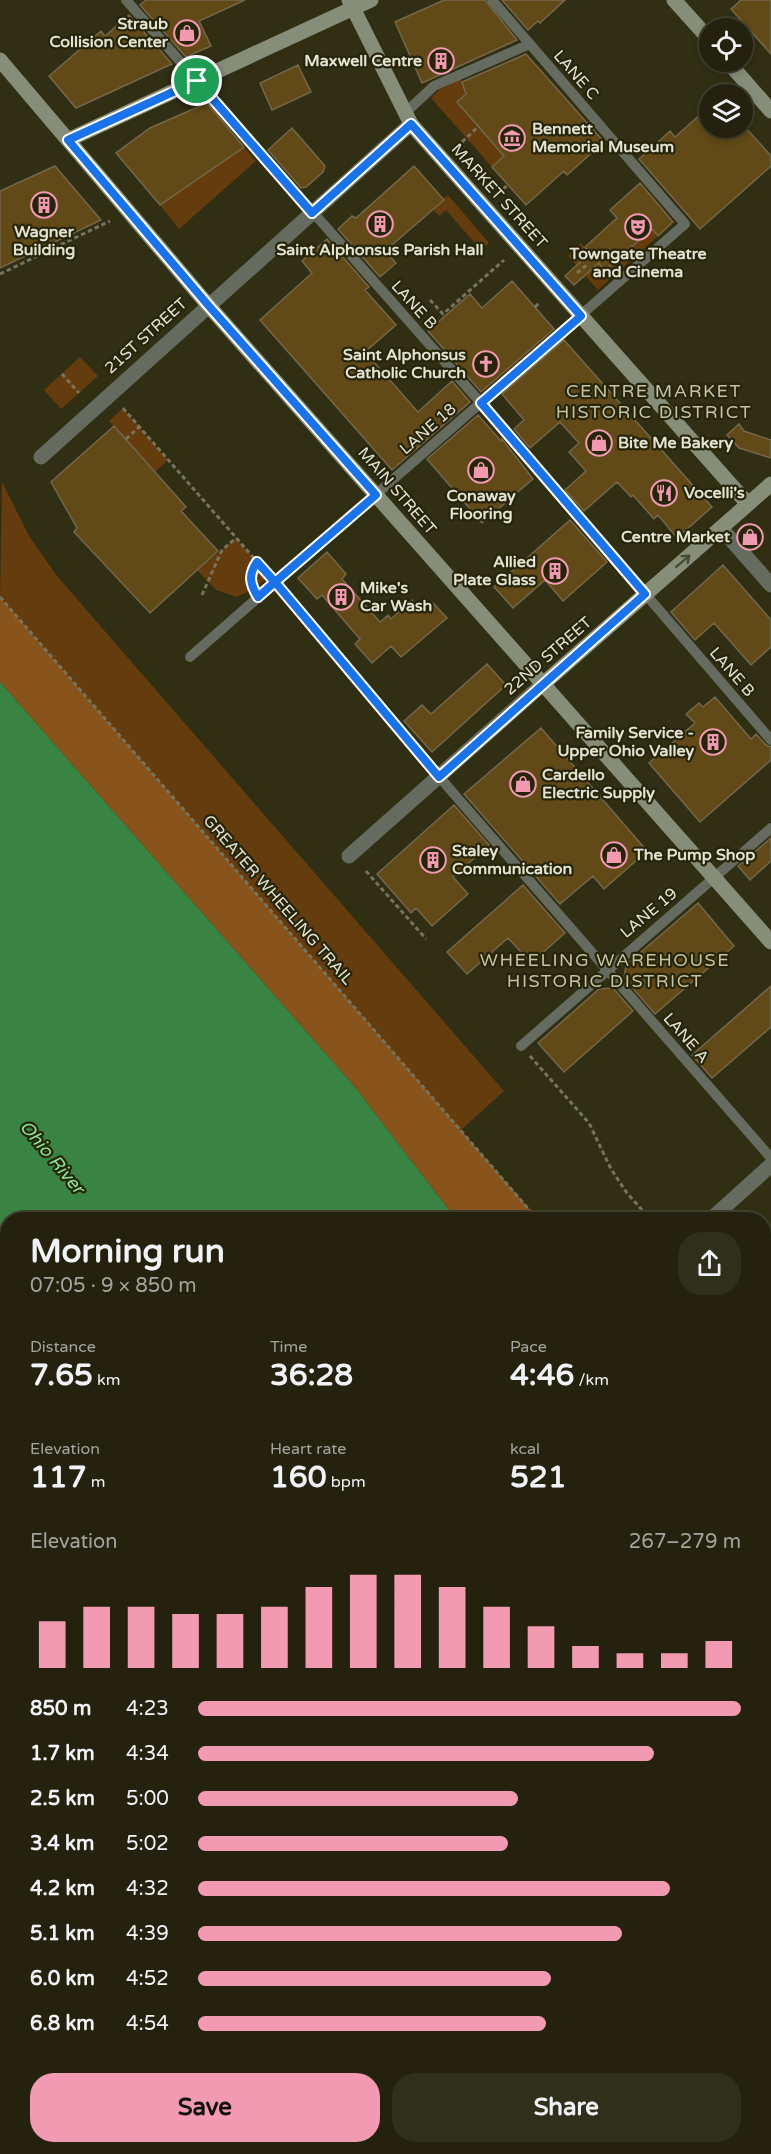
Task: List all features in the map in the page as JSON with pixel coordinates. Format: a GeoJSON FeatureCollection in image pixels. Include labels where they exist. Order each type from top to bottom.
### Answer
{"type":"FeatureCollection","features":[{"type":"Feature","properties":{"kind":"street"},"geometry":{"type":"LineString","coordinates":[[68,140],[197,81],[351,4],[371,0]]}},
{"type":"Feature","properties":{"kind":"street"},"geometry":{"type":"LineString","coordinates":[[674,0],[699,28]]}},
{"type":"Feature","properties":{"kind":"street","name":"MARKET STREET"},"geometry":{"type":"LineString","coordinates":[[351,4],[408,118],[748,504]]}},
{"type":"Feature","properties":{"kind":"street","name":"MAIN STREET"},"geometry":{"type":"LineString","coordinates":[[0,60],[208,305],[771,942]]}},
{"type":"Feature","properties":{"kind":"street"},"geometry":{"type":"LineString","coordinates":[[737,72],[771,111]]}},
{"type":"Feature","properties":{"kind":"street","name":"21ST STREET"},"geometry":{"type":"LineString","coordinates":[[41,457],[312,213],[408,118]]}},
{"type":"Feature","properties":{"kind":"street","name":"22ND STREET"},"geometry":{"type":"LineString","coordinates":[[349,856],[771,484]]}},
{"type":"Feature","properties":{"kind":"street"},"geometry":{"type":"LineString","coordinates":[[721,528],[771,585]]}},
{"type":"Feature","properties":{"kind":"street"},"geometry":{"type":"LineString","coordinates":[[719,1212],[771,1166]]}},
{"type":"Feature","properties":{"kind":"lane","name":"LANE B"},"geometry":{"type":"LineString","coordinates":[[126,0],[481,403],[771,740]]}},
{"type":"Feature","properties":{"kind":"lane","name":"LANE C"},"geometry":{"type":"LineString","coordinates":[[492,0],[685,224]]}},
{"type":"Feature","properties":{"kind":"lane"},"geometry":{"type":"LineString","coordinates":[[408,118],[434,86],[530,44]]}},
{"type":"Feature","properties":{"kind":"lane","name":"LANE 18"},"geometry":{"type":"LineString","coordinates":[[190,657],[685,224]]}},
{"type":"Feature","properties":{"kind":"lane","name":"LANE A"},"geometry":{"type":"LineString","coordinates":[[275,582],[439,777],[771,1158]]}},
{"type":"Feature","properties":{"kind":"lane","name":"LANE 19"},"geometry":{"type":"LineString","coordinates":[[521,1046],[771,828]]}},
{"type":"Feature","properties":{"kind":"path"},"geometry":{"type":"LineString","coordinates":[[462,142],[479,126]]}},
{"type":"Feature","properties":{"kind":"path"},"geometry":{"type":"LineString","coordinates":[[503,189],[508,185]]}},
{"type":"Feature","properties":{"kind":"path"},"geometry":{"type":"LineString","coordinates":[[0,274],[110,221]]}},
{"type":"Feature","properties":{"kind":"path"},"geometry":{"type":"LineString","coordinates":[[36,251],[38,256]]}},
{"type":"Feature","properties":{"kind":"path"},"geometry":{"type":"LineString","coordinates":[[430,300],[442,314],[504,260]]}},
{"type":"Feature","properties":{"kind":"path"},"geometry":{"type":"LineString","coordinates":[[577,273],[588,264]]}},
{"type":"Feature","properties":{"kind":"path"},"geometry":{"type":"LineString","coordinates":[[535,307],[540,302]]}},
{"type":"Feature","properties":{"kind":"path"},"geometry":{"type":"LineString","coordinates":[[62,374],[79,393]]}},
{"type":"Feature","properties":{"kind":"path"},"geometry":{"type":"LineString","coordinates":[[123,408],[275,582]]}},
{"type":"Feature","properties":{"kind":"path"},"geometry":{"type":"LineString","coordinates":[[126,439],[140,426]]}},
{"type":"Feature","properties":{"kind":"path"},"geometry":{"type":"LineString","coordinates":[[202,595],[222,550],[236,537]]}},
{"type":"Feature","properties":{"kind":"path"},"geometry":{"type":"LineString","coordinates":[[257,562],[250,576],[251,586],[258,597]]}},
{"type":"Feature","properties":{"kind":"path","name":"GREATER WHEELING TRAIL"},"geometry":{"type":"LineString","coordinates":[[0,597],[531,1212]]}},
{"type":"Feature","properties":{"kind":"path"},"geometry":{"type":"LineString","coordinates":[[366,871],[426,939]]}},
{"type":"Feature","properties":{"kind":"path"},"geometry":{"type":"LineString","coordinates":[[521,1046],[589,1123],[610,1169],[644,1212]]}},
{"type":"Feature","properties":{"kind":"shaded area"},"geometry":{"type":"Polygon","coordinates":[[[461,79],[466,94],[504,156],[492,167],[431,98],[439,90],[461,79]]]}},
{"type":"Feature","properties":{"kind":"shaded area"},"geometry":{"type":"Polygon","coordinates":[[[244,147],[256,161],[179,229],[160,205],[244,147]]]}},
{"type":"Feature","properties":{"kind":"shaded area"},"geometry":{"type":"Polygon","coordinates":[[[448,195],[489,243],[481,250],[446,210],[439,216],[433,209],[448,195]]]}},
{"type":"Feature","properties":{"kind":"shaded area"},"geometry":{"type":"Polygon","coordinates":[[[652,229],[658,236],[598,290],[568,256],[581,243],[590,253],[584,259],[599,263],[606,270],[652,229]]]}},
{"type":"Feature","properties":{"kind":"shaded area"},"geometry":{"type":"Polygon","coordinates":[[[80,357],[98,376],[61,409],[44,390],[80,357]]]}},
{"type":"Feature","properties":{"kind":"shaded area"},"geometry":{"type":"Polygon","coordinates":[[[123,408],[168,460],[155,472],[109,421],[123,408]]]}},
{"type":"Feature","properties":{"kind":"shaded area"},"geometry":{"type":"Polygon","coordinates":[[[2,482],[29,536],[57,576],[504,1091],[461,1130],[0,597],[2,482]]]}},
{"type":"Feature","properties":{"kind":"shaded area"},"geometry":{"type":"Polygon","coordinates":[[[236,538],[269,576],[254,589],[237,597],[216,590],[197,570],[236,538]]]}},
{"type":"Feature","properties":{"kind":"shaded area"},"geometry":{"type":"Polygon","coordinates":[[[0,597],[532,1212],[451,1212],[354,1086],[0,682],[0,597]]]}},
{"type":"Feature","properties":{"kind":"water","name":"Ohio River"},"geometry":{"type":"Polygon","coordinates":[[[0,682],[354,1086],[451,1212],[0,1212],[0,682]]]}},
{"type":"Feature","properties":{"kind":"building","name":"Straub Collision Center"},"geometry":{"type":"Polygon","coordinates":[[[146,0],[245,0],[199,21],[211,46],[186,57],[140,5],[146,0]]]}},
{"type":"Feature","properties":{"kind":"building","name":"Maxwell Centre"},"geometry":{"type":"Polygon","coordinates":[[[444,0],[485,0],[517,40],[422,83],[395,22],[444,0]]]}},
{"type":"Feature","properties":{"kind":"building"},"geometry":{"type":"Polygon","coordinates":[[[502,0],[565,0],[540,23],[538,21],[528,30],[502,0]]]}},
{"type":"Feature","properties":{"kind":"building"},"geometry":{"type":"Polygon","coordinates":[[[741,0],[771,0],[771,54],[753,34],[753,18],[739,18],[731,9],[741,0]]]}},
{"type":"Feature","properties":{"kind":"building"},"geometry":{"type":"Polygon","coordinates":[[[129,15],[172,64],[76,108],[49,76],[101,31],[105,36],[129,15]]]}},
{"type":"Feature","properties":{"kind":"building"},"geometry":{"type":"Polygon","coordinates":[[[526,54],[604,142],[567,175],[564,171],[526,205],[492,167],[504,156],[457,102],[466,94],[462,82],[526,54]]]}},
{"type":"Feature","properties":{"kind":"building"},"geometry":{"type":"Polygon","coordinates":[[[298,65],[311,92],[272,110],[260,83],[298,65]]]}},
{"type":"Feature","properties":{"kind":"building"},"geometry":{"type":"Polygon","coordinates":[[[207,103],[244,147],[160,205],[116,153],[150,128],[207,103]]]}},
{"type":"Feature","properties":{"kind":"building"},"geometry":{"type":"Polygon","coordinates":[[[699,116],[699,138],[753,138],[753,136],[771,156],[771,166],[700,229],[639,159],[670,131],[675,137],[699,116]]]}},
{"type":"Feature","properties":{"kind":"building"},"geometry":{"type":"Polygon","coordinates":[[[292,128],[325,166],[323,172],[306,187],[301,188],[268,150],[292,128]]]}},
{"type":"Feature","properties":{"kind":"building","name":"Wagner Building"},"geometry":{"type":"Polygon","coordinates":[[[55,166],[101,220],[0,268],[0,191],[55,166]]]}},
{"type":"Feature","properties":{"kind":"building","name":"Saint Alphonsus Parish Hall"},"geometry":{"type":"Polygon","coordinates":[[[414,166],[444,200],[385,251],[396,263],[380,277],[338,229],[352,216],[356,218],[414,166]]]}},
{"type":"Feature","properties":{"kind":"building","name":"Towngate Theatre and Cinema"},"geometry":{"type":"Polygon","coordinates":[[[640,183],[673,222],[658,236],[652,229],[605,270],[599,263],[574,285],[565,276],[590,253],[585,247],[617,218],[610,210],[640,183]]]}},
{"type":"Feature","properties":{"kind":"building"},"geometry":{"type":"Polygon","coordinates":[[[327,239],[369,287],[365,290],[396,325],[365,352],[418,412],[452,381],[470,402],[392,470],[260,320],[312,273],[302,261],[327,239]]]}},
{"type":"Feature","properties":{"kind":"building","name":"Saint Alphonsus Catholic Church"},"geometry":{"type":"Polygon","coordinates":[[[512,281],[554,329],[481,392],[428,331],[470,294],[482,308],[512,281]]]}},
{"type":"Feature","properties":{"kind":"building"},"geometry":{"type":"Polygon","coordinates":[[[564,340],[712,507],[677,538],[658,515],[654,519],[633,495],[631,497],[617,482],[584,511],[565,490],[586,471],[569,452],[579,443],[560,422],[530,448],[514,429],[524,420],[502,394],[564,340]]]}},
{"type":"Feature","properties":{"kind":"building","name":"Conaway Flooring"},"geometry":{"type":"Polygon","coordinates":[[[478,415],[501,441],[502,439],[533,479],[482,523],[427,459],[478,415]]]}},
{"type":"Feature","properties":{"kind":"building"},"geometry":{"type":"Polygon","coordinates":[[[739,424],[744,431],[771,440],[771,458],[739,448],[727,435],[739,424]]]}},
{"type":"Feature","properties":{"kind":"building"},"geometry":{"type":"Polygon","coordinates":[[[114,426],[186,507],[181,511],[218,551],[150,613],[74,532],[77,528],[51,482],[114,426]]]}},
{"type":"Feature","properties":{"kind":"building","name":"Allied Plate Glass"},"geometry":{"type":"Polygon","coordinates":[[[570,520],[607,562],[563,601],[545,580],[513,608],[494,587],[570,520]]]}},
{"type":"Feature","properties":{"kind":"building"},"geometry":{"type":"Polygon","coordinates":[[[327,552],[346,574],[342,579],[380,622],[388,615],[391,619],[412,600],[423,612],[433,603],[447,618],[401,657],[391,646],[372,663],[355,644],[360,639],[322,595],[317,599],[298,578],[327,552]]]}},
{"type":"Feature","properties":{"kind":"building"},"geometry":{"type":"Polygon","coordinates":[[[723,565],[771,620],[771,647],[751,665],[714,623],[695,640],[671,612],[723,565]]]}},
{"type":"Feature","properties":{"kind":"building"},"geometry":{"type":"Polygon","coordinates":[[[487,664],[506,685],[432,752],[404,721],[422,705],[431,714],[487,664]]]}},
{"type":"Feature","properties":{"kind":"building","name":"Family Service - Upper Ohio Valley"},"geometry":{"type":"Polygon","coordinates":[[[715,697],[751,739],[756,734],[771,747],[771,760],[700,822],[649,763],[695,723],[686,714],[699,703],[703,707],[715,697]]]}},
{"type":"Feature","properties":{"kind":"building"},"geometry":{"type":"Polygon","coordinates":[[[541,728],[647,851],[604,889],[593,876],[560,904],[464,794],[541,728]]]}},
{"type":"Feature","properties":{"kind":"building","name":"Staley Communication"},"geometry":{"type":"Polygon","coordinates":[[[454,805],[489,845],[453,877],[468,894],[432,926],[416,908],[411,913],[377,874],[454,805]]]}},
{"type":"Feature","properties":{"kind":"building"},"geometry":{"type":"Polygon","coordinates":[[[771,838],[771,861],[750,880],[738,866],[771,838]]]}},
{"type":"Feature","properties":{"kind":"building"},"geometry":{"type":"Polygon","coordinates":[[[523,885],[565,933],[531,963],[508,938],[467,974],[447,952],[523,885]]]}},
{"type":"Feature","properties":{"kind":"building"},"geometry":{"type":"Polygon","coordinates":[[[698,903],[734,946],[655,1014],[624,978],[626,965],[698,903]]]}},
{"type":"Feature","properties":{"kind":"building"},"geometry":{"type":"Polygon","coordinates":[[[771,986],[771,1027],[712,1078],[692,1055],[771,986]]]}},
{"type":"Feature","properties":{"kind":"building"},"geometry":{"type":"Polygon","coordinates":[[[613,988],[633,1011],[564,1072],[538,1043],[599,989],[613,988]]]}},
{"type":"Feature","properties":{"kind":"place","name":"Straub Collision Center"},"geometry":{"type":"Point","coordinates":[187,33]}},
{"type":"Feature","properties":{"kind":"place","name":"Maxwell Centre"},"geometry":{"type":"Point","coordinates":[441,61]}},
{"type":"Feature","properties":{"kind":"place","name":"Bennett Memorial Museum"},"geometry":{"type":"Point","coordinates":[512,138]}},
{"type":"Feature","properties":{"kind":"place","name":"Wagner Building"},"geometry":{"type":"Point","coordinates":[44,205]}},
{"type":"Feature","properties":{"kind":"place","name":"Saint Alphonsus Parish Hall"},"geometry":{"type":"Point","coordinates":[380,224]}},
{"type":"Feature","properties":{"kind":"place","name":"Towngate Theatre and Cinema"},"geometry":{"type":"Point","coordinates":[638,227]}},
{"type":"Feature","properties":{"kind":"place","name":"Saint Alphonsus Catholic Church"},"geometry":{"type":"Point","coordinates":[486,364]}},
{"type":"Feature","properties":{"kind":"place","name":"Bite Me Bakery"},"geometry":{"type":"Point","coordinates":[599,443]}},
{"type":"Feature","properties":{"kind":"place","name":"Conaway Flooring"},"geometry":{"type":"Point","coordinates":[481,470]}},
{"type":"Feature","properties":{"kind":"place","name":"Vocelli's"},"geometry":{"type":"Point","coordinates":[664,493]}},
{"type":"Feature","properties":{"kind":"place","name":"Centre Market"},"geometry":{"type":"Point","coordinates":[750,537]}},
{"type":"Feature","properties":{"kind":"place","name":"Allied Plate Glass"},"geometry":{"type":"Point","coordinates":[555,571]}},
{"type":"Feature","properties":{"kind":"place","name":"Mike's Car Wash"},"geometry":{"type":"Point","coordinates":[341,597]}},
{"type":"Feature","properties":{"kind":"place","name":"Family Service - Upper Ohio Valley"},"geometry":{"type":"Point","coordinates":[713,742]}},
{"type":"Feature","properties":{"kind":"place","name":"Cardello Electric Supply"},"geometry":{"type":"Point","coordinates":[523,784]}},
{"type":"Feature","properties":{"kind":"place","name":"The Pump Shop"},"geometry":{"type":"Point","coordinates":[614,855]}},
{"type":"Feature","properties":{"kind":"place","name":"Staley Communication"},"geometry":{"type":"Point","coordinates":[433,860]}},
{"type":"Feature","properties":{"kind":"district","name":"CENTRE MARKET HISTORIC DISTRICT"},"geometry":{"type":"Point","coordinates":[654,401]}},
{"type":"Feature","properties":{"kind":"district","name":"WHEELING WAREHOUSE HISTORIC DISTRICT"},"geometry":{"type":"Point","coordinates":[605,970]}},
{"type":"Feature","properties":{"kind":"route"},"geometry":{"type":"LineString","coordinates":[[197,81],[68,140],[208,305],[376,495],[275,582],[258,597],[251,586],[250,576],[257,562],[275,582],[439,777],[645,594],[481,403],[581,316],[411,124],[312,213],[197,81]]}}]}
